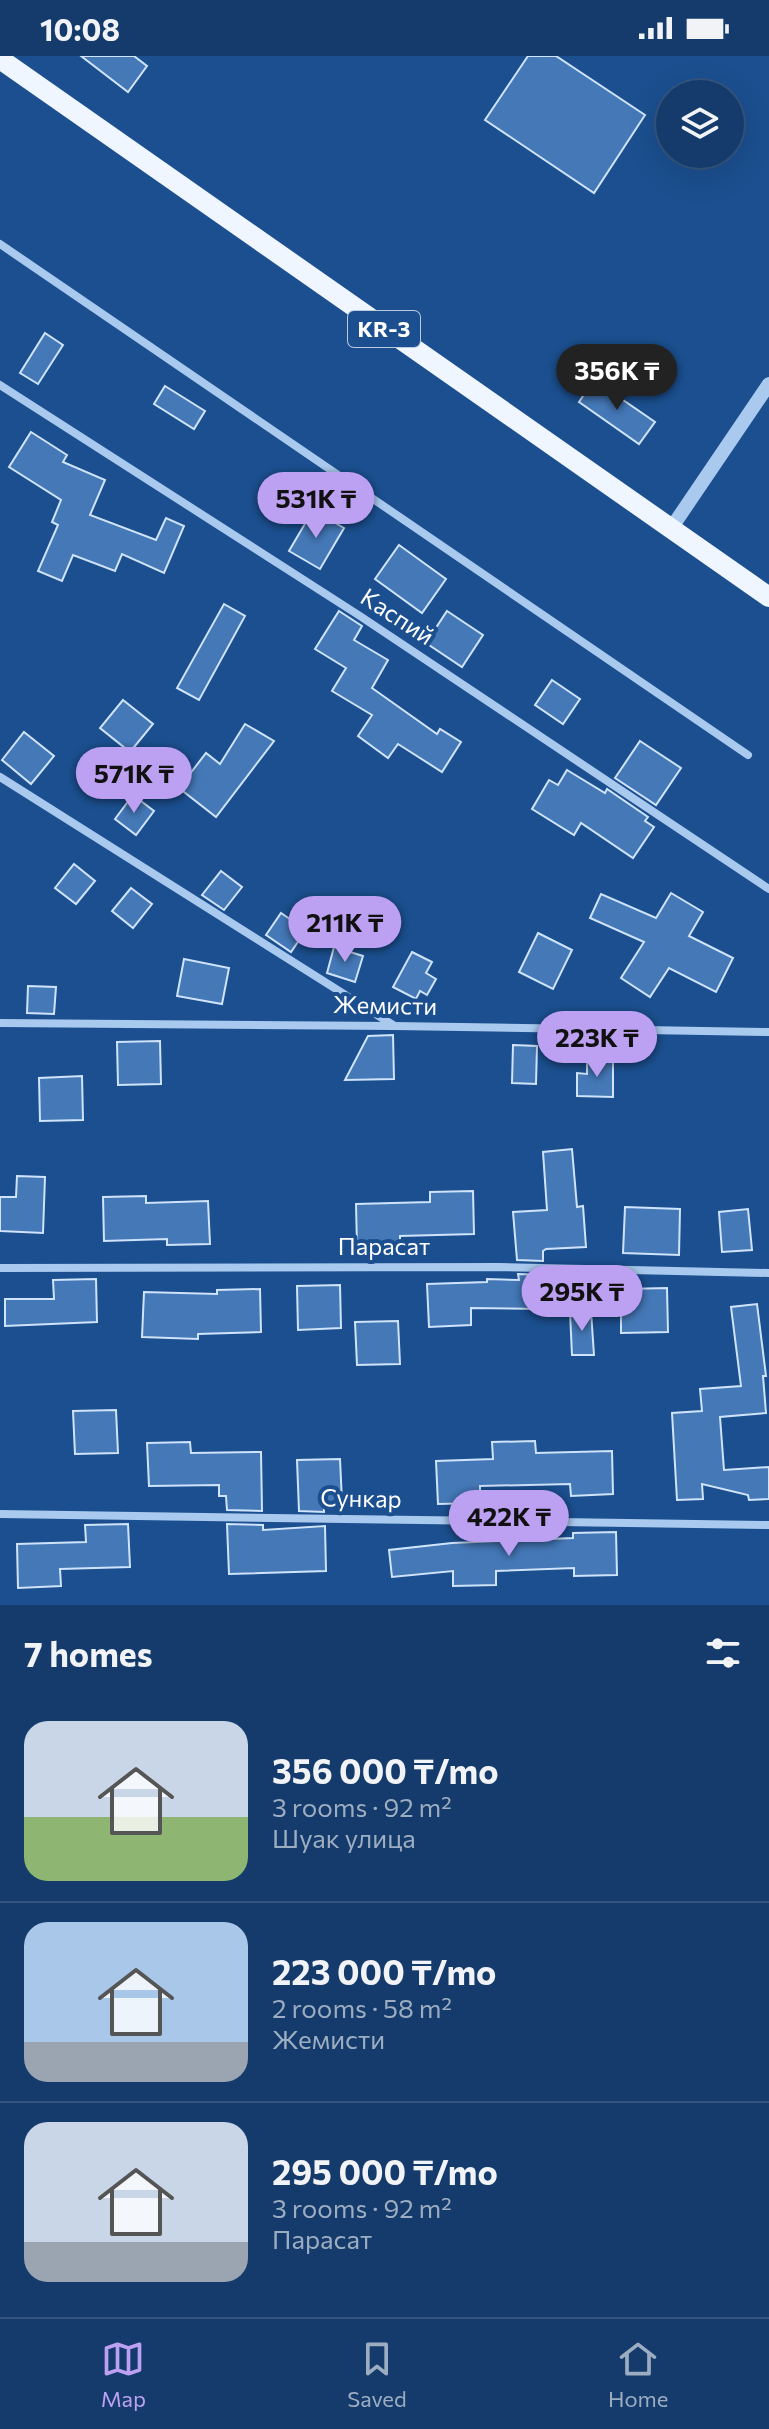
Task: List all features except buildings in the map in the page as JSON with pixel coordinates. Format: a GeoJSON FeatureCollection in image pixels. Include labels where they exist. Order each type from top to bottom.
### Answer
{"type":"FeatureCollection","features":[{"type":"Feature","properties":{"kind":"main road","name":"KR-3"},"geometry":{"type":"LineString","coordinates":[[0,59],[769,597]]}},
{"type":"Feature","properties":{"kind":"street"},"geometry":{"type":"LineString","coordinates":[[0,244],[748,755]]}},
{"type":"Feature","properties":{"kind":"street"},"geometry":{"type":"LineString","coordinates":[[670,530],[769,384]]}},
{"type":"Feature","properties":{"kind":"street","name":"Каспий"},"geometry":{"type":"LineString","coordinates":[[0,385],[360,616],[769,889]]}},
{"type":"Feature","properties":{"kind":"street"},"geometry":{"type":"LineString","coordinates":[[0,777],[394,1026]]}},
{"type":"Feature","properties":{"kind":"street","name":"Жемисти"},"geometry":{"type":"LineString","coordinates":[[0,1023],[769,1032]]}},
{"type":"Feature","properties":{"kind":"street","name":"Парасат"},"geometry":{"type":"LineString","coordinates":[[0,1268],[500,1267],[769,1273]]}},
{"type":"Feature","properties":{"kind":"street","name":"Сункар"},"geometry":{"type":"LineString","coordinates":[[0,1514],[769,1525]]}}]}
